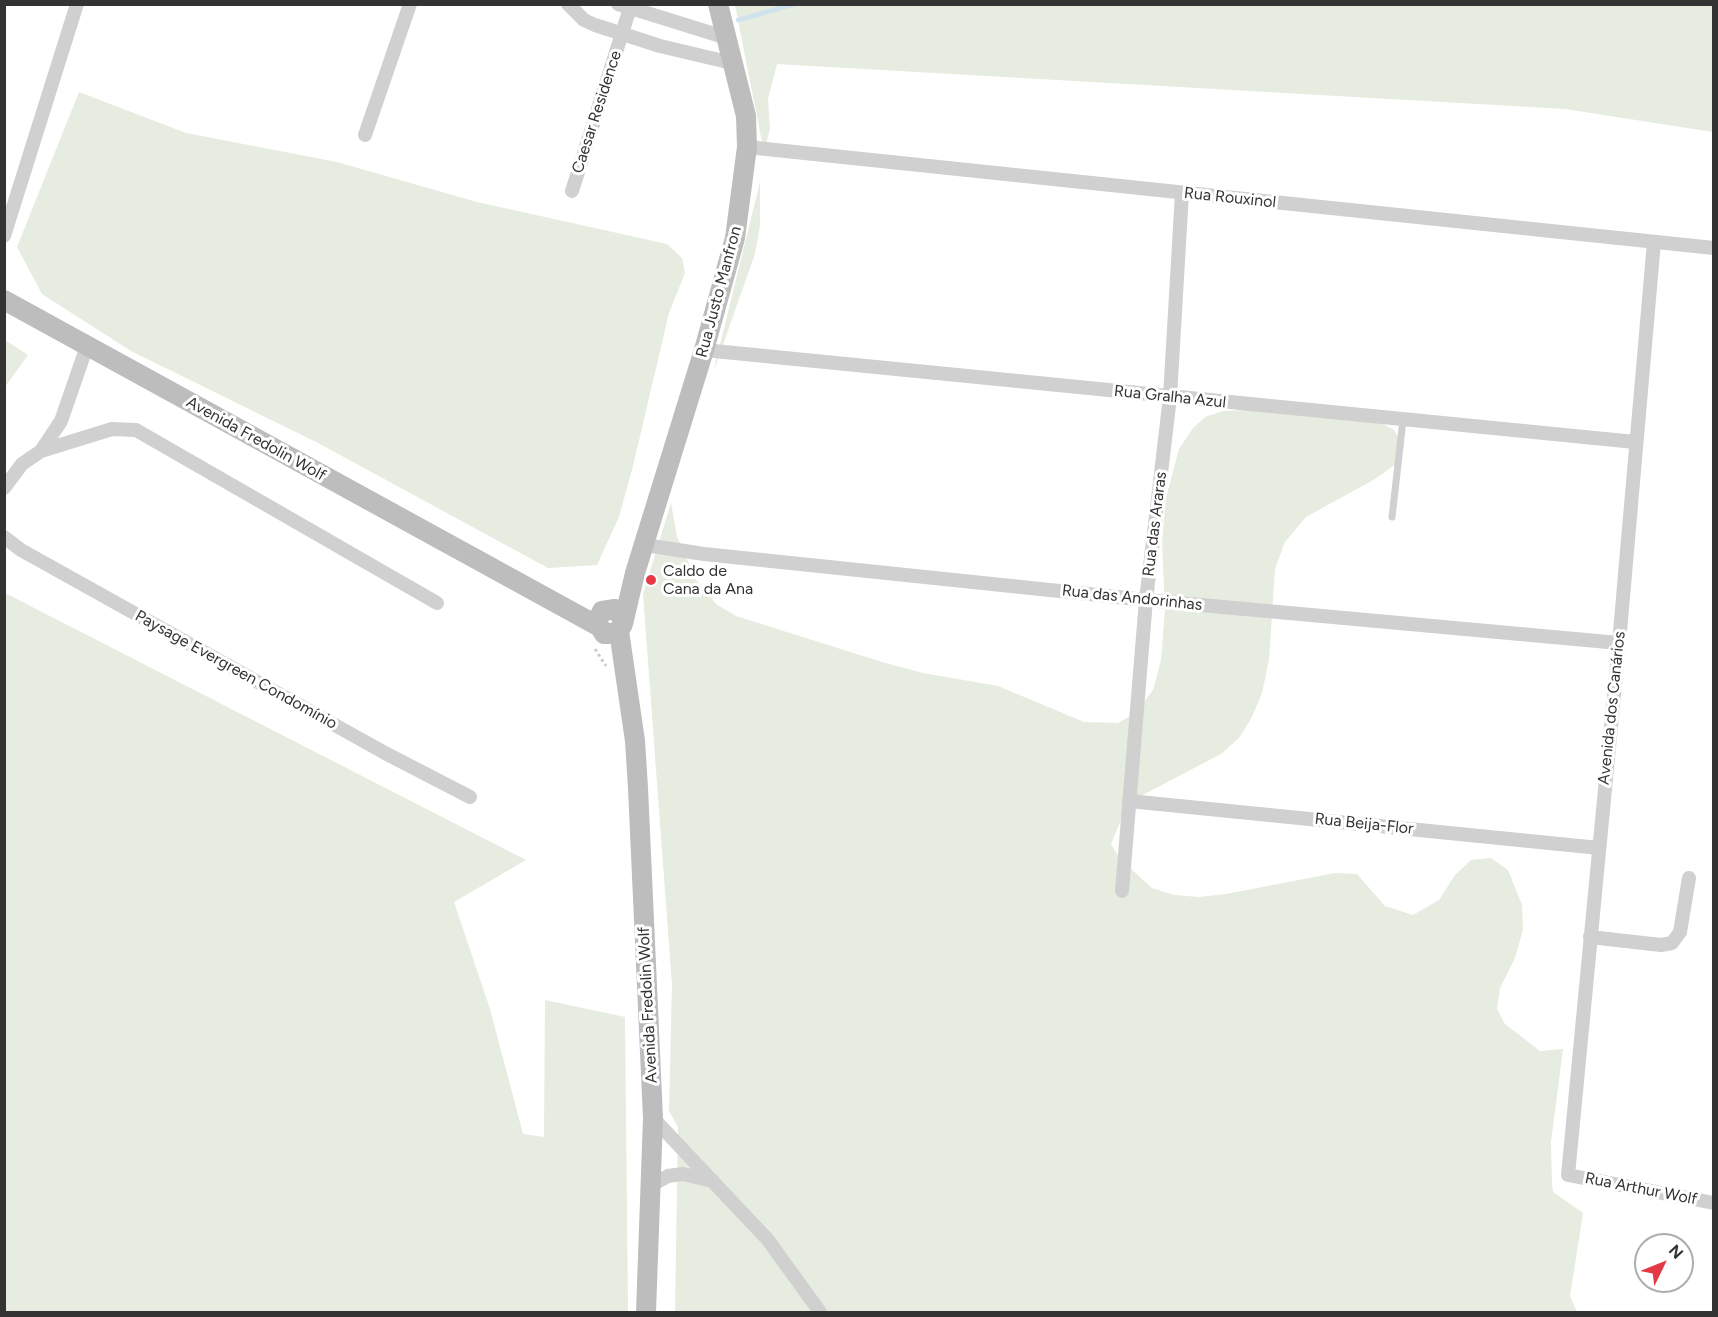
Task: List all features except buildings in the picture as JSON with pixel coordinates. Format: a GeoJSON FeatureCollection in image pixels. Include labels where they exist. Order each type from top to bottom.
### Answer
{"type":"FeatureCollection","features":[{"type":"Feature","properties":{"kind":"main road","name":"Rua Justo Manfron"},"geometry":{"type":"LineString","coordinates":[[606,625],[635,573],[645,545],[704,351],[735,238],[747,147],[746,116],[724,37],[718,4]]}},
{"type":"Feature","properties":{"kind":"main road","name":"Avenida Fredolin Wolf"},"geometry":{"type":"LineString","coordinates":[[4,300],[508,578],[606,625],[627,699],[635,741],[638,788],[653,1118],[646,1312]]}},
{"type":"Feature","properties":{"kind":"street"},"geometry":{"type":"LineString","coordinates":[[4,236],[77,4]]}},
{"type":"Feature","properties":{"kind":"street"},"geometry":{"type":"LineString","coordinates":[[364,135],[410,4]]}},
{"type":"Feature","properties":{"kind":"street","name":"Caesar Residence"},"geometry":{"type":"LineString","coordinates":[[568,4],[584,20],[622,34],[732,63]]}},
{"type":"Feature","properties":{"kind":"street","name":"Caesar Residence"},"geometry":{"type":"LineString","coordinates":[[573,191],[632,7],[724,37]]}},
{"type":"Feature","properties":{"kind":"street","name":"Rua Rouxinol"},"geometry":{"type":"LineString","coordinates":[[747,147],[1713,248]]}},
{"type":"Feature","properties":{"kind":"street","name":"Rua das Araras"},"geometry":{"type":"LineString","coordinates":[[1122,891],[1146,600],[1170,397],[1182,193]]}},
{"type":"Feature","properties":{"kind":"street","name":"Avenida dos Canários"},"geometry":{"type":"LineString","coordinates":[[1568,1175],[1619,643],[1654,242]]}},
{"type":"Feature","properties":{"kind":"street"},"geometry":{"type":"LineString","coordinates":[[41,451],[61,421],[87,346]]}},
{"type":"Feature","properties":{"kind":"street","name":"Rua Gralha Azul"},"geometry":{"type":"LineString","coordinates":[[704,351],[1635,442]]}},
{"type":"Feature","properties":{"kind":"street"},"geometry":{"type":"LineString","coordinates":[[4,488],[22,464],[41,451],[112,429],[136,430],[437,603]]}},
{"type":"Feature","properties":{"kind":"street","name":"Paysage Evergreen Condomínio"},"geometry":{"type":"LineString","coordinates":[[4,537],[21,550],[374,747],[470,797]]}},
{"type":"Feature","properties":{"kind":"street","name":"Rua das Andorinhas"},"geometry":{"type":"LineString","coordinates":[[645,545],[704,554],[1146,600],[1619,643]]}},
{"type":"Feature","properties":{"kind":"street","name":"Rua Beija-Flor"},"geometry":{"type":"LineString","coordinates":[[1130,801],[1599,848]]}},
{"type":"Feature","properties":{"kind":"street"},"geometry":{"type":"LineString","coordinates":[[1590,937],[1661,945],[1672,943],[1680,933],[1689,878]]}},
{"type":"Feature","properties":{"kind":"street"},"geometry":{"type":"LineString","coordinates":[[653,1118],[768,1239],[820,1312]]}},
{"type":"Feature","properties":{"kind":"street"},"geometry":{"type":"LineString","coordinates":[[652,1185],[668,1176],[683,1174],[713,1181]]}},
{"type":"Feature","properties":{"kind":"street","name":"Rua Arthur Wolf"},"geometry":{"type":"LineString","coordinates":[[1568,1175],[1713,1202]]}},
{"type":"Feature","properties":{"kind":"lane"},"geometry":{"type":"LineString","coordinates":[[1392,517],[1404,420]]}},
{"type":"Feature","properties":{"kind":"path"},"geometry":{"type":"LineString","coordinates":[[606,625],[608,669]]}},
{"type":"Feature","properties":{"kind":"shaded area"},"geometry":{"type":"Polygon","coordinates":[[[735,5],[1713,5],[1713,132],[1565,109],[777,64],[768,99],[770,129],[764,152],[735,5]]]}},
{"type":"Feature","properties":{"kind":"shaded area"},"geometry":{"type":"Polygon","coordinates":[[[79,92],[186,133],[337,162],[477,202],[667,244],[682,258],[685,273],[669,313],[619,517],[597,565],[548,568],[318,443],[131,351],[42,294],[17,247],[79,92]]]}},
{"type":"Feature","properties":{"kind":"shaded area"},"geometry":{"type":"Polygon","coordinates":[[[760,182],[760,226],[755,254],[713,373],[760,182]]]}},
{"type":"Feature","properties":{"kind":"shaded area"},"geometry":{"type":"Polygon","coordinates":[[[5,340],[28,355],[5,387],[5,340]]]}},
{"type":"Feature","properties":{"kind":"shaded area"},"geometry":{"type":"Polygon","coordinates":[[[1250,410],[1374,419],[1394,430],[1404,447],[1396,464],[1375,479],[1306,517],[1285,542],[1275,569],[1269,660],[1262,693],[1252,717],[1239,738],[1221,754],[1139,797],[1123,815],[1111,844],[1120,859],[1152,888],[1174,895],[1199,897],[1226,894],[1335,873],[1357,874],[1385,906],[1413,915],[1439,900],[1455,875],[1471,860],[1491,858],[1508,870],[1522,905],[1523,930],[1515,958],[1500,988],[1497,1009],[1505,1024],[1540,1051],[1563,1049],[1551,1142],[1552,1183],[1553,1192],[1583,1213],[1570,1296],[1577,1312],[675,1312],[678,1127],[669,1111],[672,985],[643,594],[671,503],[677,536],[696,580],[716,604],[736,616],[923,673],[998,686],[1084,722],[1118,723],[1136,713],[1153,690],[1161,660],[1165,609],[1162,542],[1166,498],[1179,449],[1193,428],[1205,417],[1223,411],[1250,410]]]}},
{"type":"Feature","properties":{"kind":"shaded area"},"geometry":{"type":"Polygon","coordinates":[[[5,593],[526,860],[454,902],[490,1009],[523,1134],[544,1137],[545,1000],[625,1017],[628,1312],[5,1312],[5,593]]]}},
{"type":"Feature","properties":{"kind":"waterway"},"geometry":{"type":"LineString","coordinates":[[738,20],[795,4]]}},
{"type":"Feature","properties":{"kind":"place","name":"Caldo de Cana da Ana"},"geometry":{"type":"Point","coordinates":[651,580]}}]}
